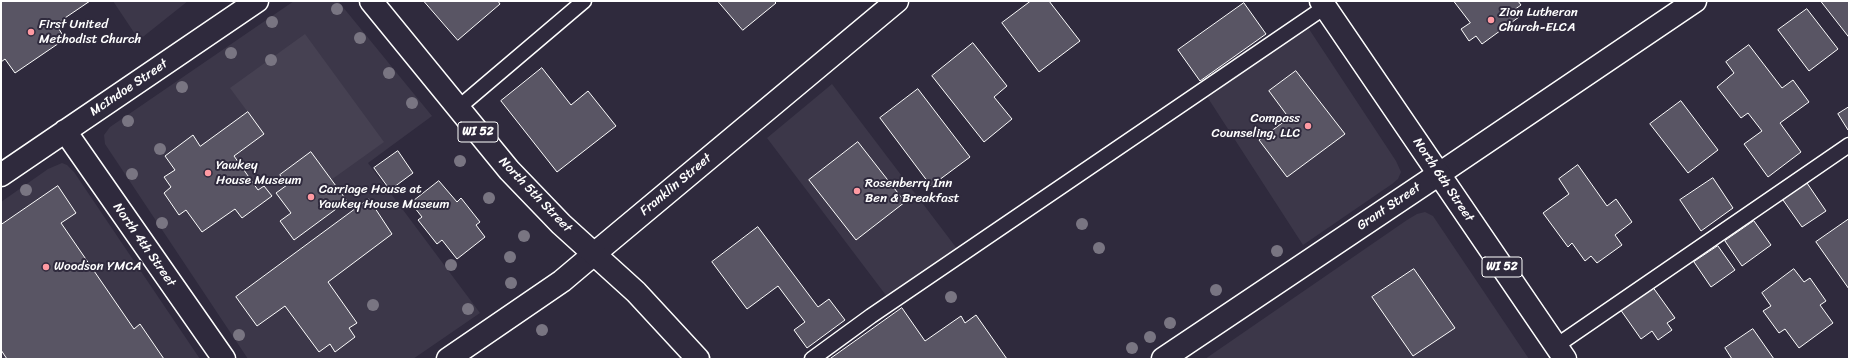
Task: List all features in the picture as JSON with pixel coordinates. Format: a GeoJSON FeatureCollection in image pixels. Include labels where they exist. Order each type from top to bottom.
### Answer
{"type":"FeatureCollection","features":[{"type":"Feature","properties":{"kind":"street"},"geometry":{"type":"LineString","coordinates":[[208,34],[236,1]]}},
{"type":"Feature","properties":{"kind":"street","name":"McIndoe Street"},"geometry":{"type":"LineString","coordinates":[[1,175],[258,1]]}},
{"type":"Feature","properties":{"kind":"street","name":"North 5th Street"},"geometry":{"type":"LineString","coordinates":[[371,1],[509,170],[561,224],[636,292],[698,359]]}},
{"type":"Feature","properties":{"kind":"street","name":"Franklin Street"},"geometry":{"type":"LineString","coordinates":[[448,359],[562,281],[897,1]]}},
{"type":"Feature","properties":{"kind":"street","name":"Grant Street"},"geometry":{"type":"LineString","coordinates":[[1164,359],[1695,1]]}},
{"type":"Feature","properties":{"kind":"street","name":"North 6th Street"},"geometry":{"type":"LineString","coordinates":[[1323,4],[1560,352]]}},
{"type":"Feature","properties":{"kind":"street","name":"North 4th Street"},"geometry":{"type":"LineString","coordinates":[[65,131],[224,359]]}},
{"type":"Feature","properties":{"kind":"lane"},"geometry":{"type":"LineString","coordinates":[[458,108],[584,1]]}},
{"type":"Feature","properties":{"kind":"lane"},"geometry":{"type":"LineString","coordinates":[[812,359],[1323,4]]}},
{"type":"Feature","properties":{"kind":"lane"},"geometry":{"type":"LineString","coordinates":[[1560,352],[1849,145]]}},
{"type":"Feature","properties":{"kind":"shaded area"},"geometry":{"type":"Polygon","coordinates":[[[113,1],[188,1],[139,40],[113,1]]]}},
{"type":"Feature","properties":{"kind":"shaded area"},"geometry":{"type":"Polygon","coordinates":[[[294,1],[338,1],[432,116],[368,163],[480,313],[413,359],[248,359],[105,144],[104,135],[110,127],[294,1]]]}},
{"type":"Feature","properties":{"kind":"shaded area"},"geometry":{"type":"Polygon","coordinates":[[[1307,26],[1396,161],[1401,172],[1398,179],[1392,184],[1303,245],[1206,95],[1307,26]]]}},
{"type":"Feature","properties":{"kind":"shaded area"},"geometry":{"type":"Polygon","coordinates":[[[305,34],[384,142],[331,180],[311,153],[280,175],[287,185],[272,196],[264,186],[258,190],[234,156],[264,134],[230,88],[305,34]]]}},
{"type":"Feature","properties":{"kind":"shaded area"},"geometry":{"type":"Polygon","coordinates":[[[832,84],[958,250],[888,298],[767,138],[832,84]]]}},
{"type":"Feature","properties":{"kind":"shaded area","name":"Woodson YMCA"},"geometry":{"type":"Polygon","coordinates":[[[62,163],[67,165],[74,172],[200,359],[1,359],[1,202],[48,169],[62,163]]]}},
{"type":"Feature","properties":{"kind":"shaded area"},"geometry":{"type":"Polygon","coordinates":[[[1425,212],[1433,216],[1529,359],[1205,359],[1407,220],[1417,214],[1425,212]]]}},
{"type":"Feature","properties":{"kind":"building","name":"First United Methodist Church"},"geometry":{"type":"Polygon","coordinates":[[[1,1],[90,1],[56,24],[65,39],[15,73],[5,59],[1,62],[1,1]]]}},
{"type":"Feature","properties":{"kind":"building"},"geometry":{"type":"Polygon","coordinates":[[[424,1],[498,1],[500,4],[458,40],[424,1]]]}},
{"type":"Feature","properties":{"kind":"building"},"geometry":{"type":"Polygon","coordinates":[[[718,1],[774,1],[776,3],[743,30],[718,1]]]}},
{"type":"Feature","properties":{"kind":"building"},"geometry":{"type":"Polygon","coordinates":[[[1031,1],[1049,1],[1080,41],[1039,72],[1002,23],[1031,1]]]}},
{"type":"Feature","properties":{"kind":"building","name":"Zion Lutheran Church-ELCA"},"geometry":{"type":"Polygon","coordinates":[[[1454,1],[1518,1],[1521,5],[1514,10],[1519,17],[1482,44],[1476,36],[1469,41],[1461,29],[1470,23],[1454,1]]]}},
{"type":"Feature","properties":{"kind":"building"},"geometry":{"type":"Polygon","coordinates":[[[1821,1],[1849,1],[1849,37],[1821,1]]]}},
{"type":"Feature","properties":{"kind":"building"},"geometry":{"type":"Polygon","coordinates":[[[1244,3],[1266,34],[1200,81],[1178,50],[1244,3]]]}},
{"type":"Feature","properties":{"kind":"building"},"geometry":{"type":"Polygon","coordinates":[[[1807,9],[1838,49],[1809,71],[1778,30],[1807,9]]]}},
{"type":"Feature","properties":{"kind":"building"},"geometry":{"type":"Polygon","coordinates":[[[973,43],[1007,86],[994,97],[1012,119],[984,142],[932,76],[973,43]]]}},
{"type":"Feature","properties":{"kind":"building"},"geometry":{"type":"Polygon","coordinates":[[[1749,45],[1782,88],[1793,80],[1809,102],[1780,123],[1801,152],[1768,177],[1744,144],[1762,131],[1748,113],[1741,118],[1717,87],[1734,73],[1726,62],[1749,45]]]}},
{"type":"Feature","properties":{"kind":"building"},"geometry":{"type":"Polygon","coordinates":[[[542,68],[571,105],[588,91],[616,126],[557,172],[501,101],[542,68]]]}},
{"type":"Feature","properties":{"kind":"building","name":"Compass Counseling, LLC"},"geometry":{"type":"Polygon","coordinates":[[[1296,71],[1345,134],[1287,177],[1259,140],[1289,118],[1269,91],[1296,71]]]}},
{"type":"Feature","properties":{"kind":"building"},"geometry":{"type":"Polygon","coordinates":[[[918,89],[970,157],[931,186],[880,118],[918,89]]]}},
{"type":"Feature","properties":{"kind":"building"},"geometry":{"type":"Polygon","coordinates":[[[1681,101],[1718,150],[1688,173],[1650,124],[1681,101]]]}},
{"type":"Feature","properties":{"kind":"building"},"geometry":{"type":"Polygon","coordinates":[[[1849,107],[1849,129],[1848,130],[1838,114],[1849,107]]]}},
{"type":"Feature","properties":{"kind":"building","name":"Yawkey House Museum"},"geometry":{"type":"Polygon","coordinates":[[[248,112],[264,134],[234,156],[258,190],[264,186],[272,196],[242,218],[235,209],[202,232],[186,210],[179,215],[164,193],[171,187],[164,177],[175,170],[165,156],[193,135],[200,146],[248,112]]]}},
{"type":"Feature","properties":{"kind":"building","name":"Rosenberry Inn Ben & Breakfast"},"geometry":{"type":"Polygon","coordinates":[[[858,142],[905,202],[856,240],[809,180],[858,142]]]}},
{"type":"Feature","properties":{"kind":"building"},"geometry":{"type":"Polygon","coordinates":[[[398,151],[413,173],[390,190],[374,168],[398,151]]]}},
{"type":"Feature","properties":{"kind":"building","name":"Carriage House at Yawkey House Museum"},"geometry":{"type":"Polygon","coordinates":[[[311,152],[347,201],[294,240],[280,221],[291,213],[276,193],[287,185],[280,175],[311,152]]]}},
{"type":"Feature","properties":{"kind":"building"},"geometry":{"type":"Polygon","coordinates":[[[1578,165],[1607,206],[1616,199],[1632,222],[1615,235],[1622,245],[1597,263],[1591,256],[1585,261],[1572,243],[1568,247],[1543,213],[1569,194],[1559,179],[1578,165]]]}},
{"type":"Feature","properties":{"kind":"building"},"geometry":{"type":"Polygon","coordinates":[[[1713,178],[1733,208],[1701,231],[1680,200],[1713,178]]]}},
{"type":"Feature","properties":{"kind":"building"},"geometry":{"type":"Polygon","coordinates":[[[439,181],[457,202],[461,198],[480,222],[476,225],[485,237],[457,259],[442,240],[437,244],[418,220],[422,217],[411,203],[439,181]]]}},
{"type":"Feature","properties":{"kind":"building"},"geometry":{"type":"Polygon","coordinates":[[[1807,183],[1826,211],[1802,227],[1783,200],[1807,183]]]}},
{"type":"Feature","properties":{"kind":"building","name":"Woodson YMCA"},"geometry":{"type":"Polygon","coordinates":[[[58,186],[76,213],[61,223],[134,329],[140,324],[164,359],[7,359],[1,350],[1,225],[58,186]]]}},
{"type":"Feature","properties":{"kind":"building"},"geometry":{"type":"Polygon","coordinates":[[[369,199],[392,234],[328,282],[357,323],[349,328],[355,337],[335,352],[330,344],[319,352],[285,306],[257,326],[236,297],[369,199]]]}},
{"type":"Feature","properties":{"kind":"building"},"geometry":{"type":"Polygon","coordinates":[[[1849,219],[1849,289],[1816,242],[1849,219]]]}},
{"type":"Feature","properties":{"kind":"building"},"geometry":{"type":"Polygon","coordinates":[[[1754,221],[1771,245],[1742,266],[1725,241],[1754,221]]]}},
{"type":"Feature","properties":{"kind":"building"},"geometry":{"type":"Polygon","coordinates":[[[758,227],[818,307],[829,299],[845,320],[807,348],[794,330],[805,322],[778,286],[747,309],[712,262],[758,227]]]}},
{"type":"Feature","properties":{"kind":"building"},"geometry":{"type":"Polygon","coordinates":[[[1718,246],[1735,270],[1711,287],[1694,262],[1718,246]]]}},
{"type":"Feature","properties":{"kind":"building"},"geometry":{"type":"Polygon","coordinates":[[[1414,269],[1455,328],[1413,356],[1372,297],[1414,269]]]}},
{"type":"Feature","properties":{"kind":"building"},"geometry":{"type":"Polygon","coordinates":[[[1794,269],[1804,282],[1810,278],[1826,301],[1820,305],[1833,323],[1799,348],[1785,329],[1779,333],[1763,311],[1771,306],[1762,293],[1794,269]]]}},
{"type":"Feature","properties":{"kind":"building"},"geometry":{"type":"Polygon","coordinates":[[[1652,286],[1675,318],[1667,323],[1672,330],[1658,340],[1652,331],[1641,339],[1620,309],[1652,286]]]}},
{"type":"Feature","properties":{"kind":"building"},"geometry":{"type":"Polygon","coordinates":[[[902,308],[925,341],[961,316],[965,323],[976,315],[1007,359],[830,359],[902,308]]]}},
{"type":"Feature","properties":{"kind":"building"},"geometry":{"type":"Polygon","coordinates":[[[1753,329],[1774,359],[1732,359],[1725,348],[1753,329]]]}},
{"type":"Feature","properties":{"kind":"place","name":"Zion Lutheran Church-ELCA"},"geometry":{"type":"Point","coordinates":[1491,20]}},
{"type":"Feature","properties":{"kind":"place","name":"First United Methodist Church"},"geometry":{"type":"Point","coordinates":[31,32]}},
{"type":"Feature","properties":{"kind":"place","name":"Compass Counseling, LLC"},"geometry":{"type":"Point","coordinates":[1308,126]}},
{"type":"Feature","properties":{"kind":"place","name":"Yawkey House Museum"},"geometry":{"type":"Point","coordinates":[208,173]}},
{"type":"Feature","properties":{"kind":"place","name":"Rosenberry Inn Ben & Breakfast"},"geometry":{"type":"Point","coordinates":[857,191]}},
{"type":"Feature","properties":{"kind":"place","name":"Carriage House at Yawkey House Museum"},"geometry":{"type":"Point","coordinates":[311,197]}},
{"type":"Feature","properties":{"kind":"place","name":"Woodson YMCA"},"geometry":{"type":"Point","coordinates":[46,267]}}]}
